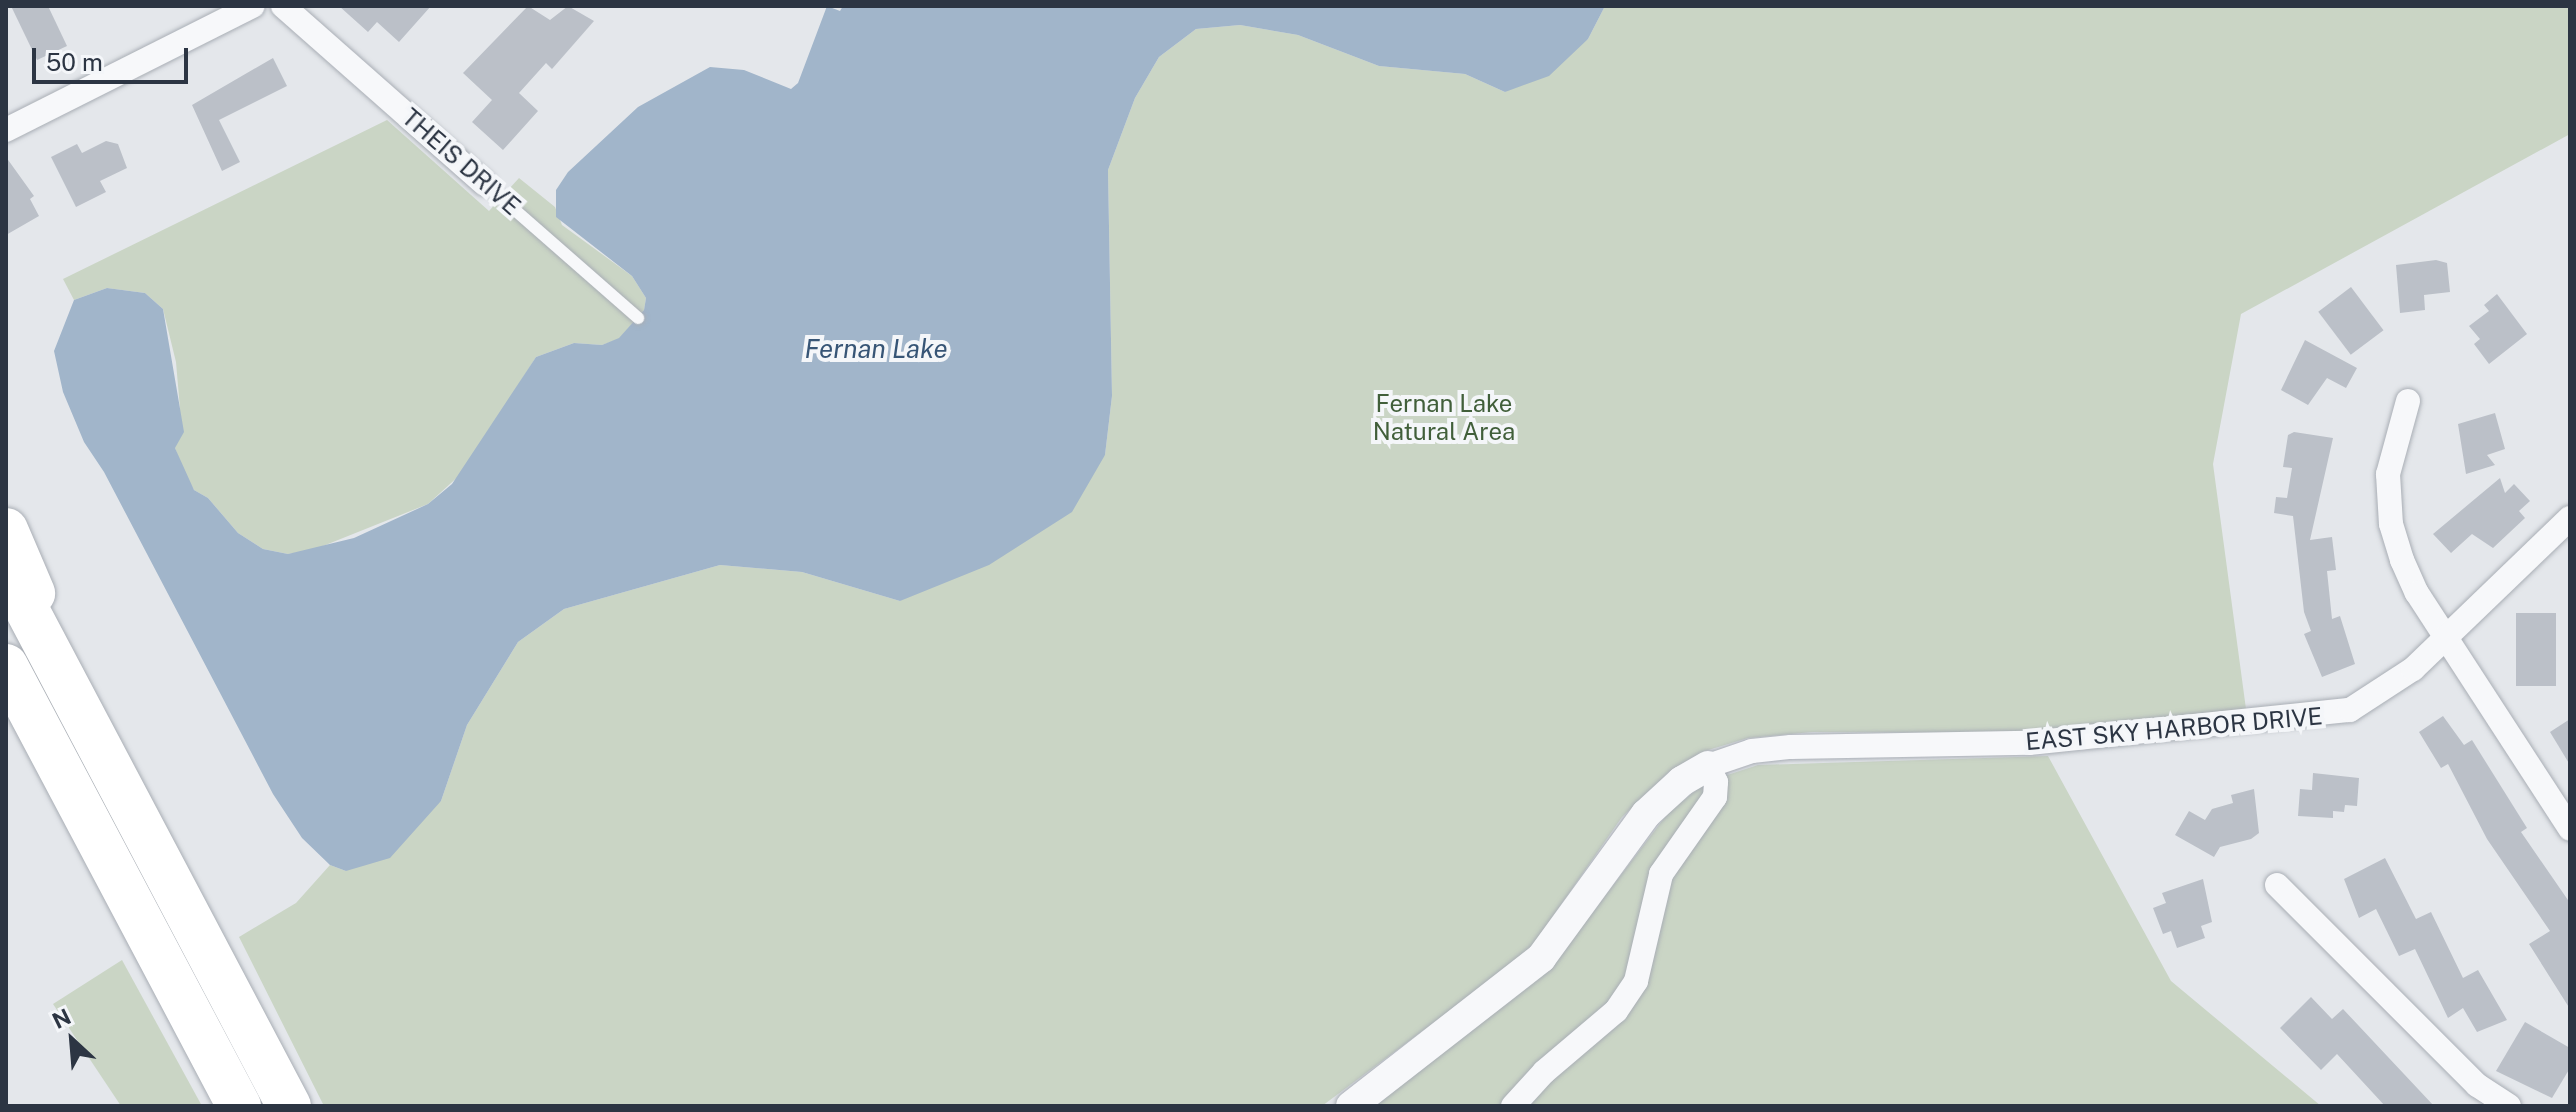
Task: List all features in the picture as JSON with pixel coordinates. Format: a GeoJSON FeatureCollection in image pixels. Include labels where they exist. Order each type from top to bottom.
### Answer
{"type":"FeatureCollection","features":[{"type":"Feature","properties":{"kind":"highway"},"geometry":{"type":"LineString","coordinates":[[6,530],[101,749]]}},
{"type":"Feature","properties":{"kind":"highway"},"geometry":{"type":"LineString","coordinates":[[6,570],[289,1106]]}},
{"type":"Feature","properties":{"kind":"highway"},"geometry":{"type":"LineString","coordinates":[[7,669],[239,1106]]}},
{"type":"Feature","properties":{"kind":"street","name":"THEIS DRIVE"},"geometry":{"type":"LineString","coordinates":[[283,6],[484,183]]}},
{"type":"Feature","properties":{"kind":"street"},"geometry":{"type":"LineString","coordinates":[[6,130],[251,7]]}},
{"type":"Feature","properties":{"kind":"street"},"geometry":{"type":"LineString","coordinates":[[2408,401],[2388,474],[2391,524],[2417,593],[2448,636],[2570,829]]}},
{"type":"Feature","properties":{"kind":"street","name":"EAST SKY HARBOR DRIVE"},"geometry":{"type":"LineString","coordinates":[[1708,766],[1752,751],[1791,747],[1994,745],[2333,714],[2388,690],[2570,518]]}},
{"type":"Feature","properties":{"kind":"street"},"geometry":{"type":"LineString","coordinates":[[1351,1106],[1541,958],[1646,814],[1682,781],[1708,766],[1716,782],[1715,797],[1661,874],[1636,981],[1616,1011],[1544,1072],[1513,1106]]}},
{"type":"Feature","properties":{"kind":"street"},"geometry":{"type":"LineString","coordinates":[[2277,885],[2477,1085],[2509,1106]]}},
{"type":"Feature","properties":{"kind":"lane","name":"THEIS DRIVE"},"geometry":{"type":"LineString","coordinates":[[484,183],[638,318]]}},
{"type":"Feature","properties":{"kind":"green space","name":"Fernan Lake Natural Area"},"geometry":{"type":"Polygon","coordinates":[[[1605,6],[2570,6],[2570,134],[2241,314],[2213,464],[2246,709],[2000,733],[1812,732],[1748,738],[1705,751],[1670,771],[1622,817],[1528,952],[1322,1106],[324,1106],[239,937],[296,903],[330,865],[346,871],[441,801],[467,725],[518,642],[564,609],[720,565],[802,572],[900,601],[1105,455],[1112,396],[1108,170],[1135,98],[1159,57],[1196,29],[1240,25],[1298,35],[1379,66],[1465,74],[1505,92],[1588,39],[1605,6]]]}},
{"type":"Feature","properties":{"kind":"green space"},"geometry":{"type":"Polygon","coordinates":[[[387,120],[489,211],[519,178],[555,207],[562,225],[632,276],[646,298],[644,310],[619,339],[602,345],[574,343],[536,357],[462,473],[428,504],[313,550],[288,554],[263,549],[238,533],[208,498],[194,490],[183,470],[175,448],[180,409],[176,362],[163,309],[145,293],[107,288],[74,300],[63,279],[387,120]]]}},
{"type":"Feature","properties":{"kind":"green space"},"geometry":{"type":"Polygon","coordinates":[[[2048,756],[2171,981],[2321,1106],[1374,1106],[1555,962],[1668,813],[1706,782],[1758,765],[2048,756]]]}},
{"type":"Feature","properties":{"kind":"green space"},"geometry":{"type":"Polygon","coordinates":[[[122,960],[202,1106],[121,1106],[53,1004],[122,960]]]}},
{"type":"Feature","properties":{"kind":"water","name":"Fernan Lake"},"geometry":{"type":"Polygon","coordinates":[[[827,6],[840,11],[843,6],[1605,6],[1588,39],[1549,76],[1505,92],[1465,74],[1379,66],[1298,35],[1240,25],[1196,29],[1159,57],[1135,98],[1108,170],[1112,396],[1105,455],[1072,512],[989,565],[900,601],[802,572],[720,565],[564,609],[518,642],[467,725],[441,801],[390,858],[346,871],[330,865],[302,838],[273,794],[104,472],[84,442],[63,392],[54,351],[74,300],[107,288],[145,293],[163,309],[184,432],[175,448],[194,490],[208,498],[238,533],[263,549],[288,554],[354,538],[428,504],[452,484],[536,357],[574,343],[602,345],[619,338],[644,310],[646,298],[632,276],[556,217],[556,190],[568,172],[638,107],[710,67],[744,70],[791,89],[798,83],[827,6]]]}},
{"type":"Feature","properties":{"kind":"building"},"geometry":{"type":"Polygon","coordinates":[[[11,6],[48,6],[67,46],[37,60],[11,6]]]}},
{"type":"Feature","properties":{"kind":"building"},"geometry":{"type":"Polygon","coordinates":[[[339,6],[431,6],[399,42],[377,22],[368,32],[339,6]]]}},
{"type":"Feature","properties":{"kind":"building"},"geometry":{"type":"Polygon","coordinates":[[[528,6],[550,20],[568,6],[594,21],[552,69],[546,63],[519,93],[538,111],[503,150],[472,122],[492,100],[463,73],[528,6]]]}},
{"type":"Feature","properties":{"kind":"building"},"geometry":{"type":"Polygon","coordinates":[[[273,58],[287,86],[219,120],[240,162],[222,171],[192,105],[273,58]]]}},
{"type":"Feature","properties":{"kind":"building"},"geometry":{"type":"Polygon","coordinates":[[[106,141],[118,144],[127,168],[100,181],[106,192],[76,207],[51,157],[77,144],[82,153],[106,141]]]}},
{"type":"Feature","properties":{"kind":"building"},"geometry":{"type":"Polygon","coordinates":[[[6,157],[34,196],[30,199],[39,216],[6,235],[6,157]]]}},
{"type":"Feature","properties":{"kind":"building"},"geometry":{"type":"Polygon","coordinates":[[[2436,260],[2447,263],[2450,292],[2424,295],[2425,310],[2400,313],[2396,265],[2436,260]]]}},
{"type":"Feature","properties":{"kind":"building"},"geometry":{"type":"Polygon","coordinates":[[[2351,287],[2383,330],[2351,355],[2318,312],[2351,287]]]}},
{"type":"Feature","properties":{"kind":"building"},"geometry":{"type":"Polygon","coordinates":[[[2497,294],[2527,334],[2489,364],[2474,344],[2480,339],[2469,326],[2489,311],[2484,305],[2497,294]]]}},
{"type":"Feature","properties":{"kind":"building"},"geometry":{"type":"Polygon","coordinates":[[[2305,340],[2357,368],[2346,388],[2327,378],[2308,405],[2281,390],[2305,340]]]}},
{"type":"Feature","properties":{"kind":"building"},"geometry":{"type":"Polygon","coordinates":[[[2495,413],[2505,449],[2487,455],[2495,465],[2466,474],[2458,424],[2495,413]]]}},
{"type":"Feature","properties":{"kind":"building"},"geometry":{"type":"Polygon","coordinates":[[[2294,432],[2333,438],[2310,540],[2332,537],[2336,570],[2327,571],[2332,619],[2340,616],[2355,664],[2322,677],[2304,634],[2311,631],[2304,612],[2293,516],[2274,513],[2276,497],[2287,498],[2292,468],[2283,467],[2288,435],[2294,432]]]}},
{"type":"Feature","properties":{"kind":"building"},"geometry":{"type":"Polygon","coordinates":[[[2500,478],[2505,493],[2514,484],[2530,501],[2519,511],[2525,518],[2493,548],[2472,534],[2451,553],[2433,534],[2500,478]]]}},
{"type":"Feature","properties":{"kind":"building"},"geometry":{"type":"Polygon","coordinates":[[[2516,613],[2556,613],[2556,686],[2516,686],[2516,613]]]}},
{"type":"Feature","properties":{"kind":"building"},"geometry":{"type":"Polygon","coordinates":[[[2443,716],[2464,745],[2472,740],[2527,828],[2521,832],[2570,903],[2570,1009],[2529,944],[2550,931],[2487,839],[2448,764],[2441,768],[2419,732],[2443,716]]]}},
{"type":"Feature","properties":{"kind":"building"},"geometry":{"type":"Polygon","coordinates":[[[2570,719],[2570,765],[2550,732],[2570,719]]]}},
{"type":"Feature","properties":{"kind":"building"},"geometry":{"type":"Polygon","coordinates":[[[2313,773],[2359,778],[2357,806],[2345,805],[2344,812],[2333,811],[2333,818],[2298,816],[2300,789],[2312,790],[2313,773]]]}},
{"type":"Feature","properties":{"kind":"building"},"geometry":{"type":"Polygon","coordinates":[[[2254,789],[2259,833],[2251,839],[2220,847],[2214,857],[2175,835],[2189,811],[2205,820],[2212,809],[2233,803],[2231,795],[2254,789]]]}},
{"type":"Feature","properties":{"kind":"building"},"geometry":{"type":"Polygon","coordinates":[[[2385,858],[2416,919],[2431,912],[2463,978],[2478,970],[2507,1020],[2477,1032],[2463,1008],[2448,1018],[2415,949],[2399,956],[2376,909],[2359,918],[2344,879],[2385,858]]]}},
{"type":"Feature","properties":{"kind":"building"},"geometry":{"type":"Polygon","coordinates":[[[2203,879],[2212,922],[2201,926],[2205,938],[2177,948],[2171,931],[2163,934],[2153,908],[2166,903],[2162,893],[2203,879]]]}},
{"type":"Feature","properties":{"kind":"building"},"geometry":{"type":"Polygon","coordinates":[[[2311,997],[2332,1019],[2343,1009],[2434,1106],[2385,1106],[2337,1054],[2321,1070],[2280,1028],[2311,997]]]}},
{"type":"Feature","properties":{"kind":"building"},"geometry":{"type":"Polygon","coordinates":[[[2525,1022],[2570,1048],[2570,1068],[2552,1098],[2496,1071],[2525,1022]]]}}]}
